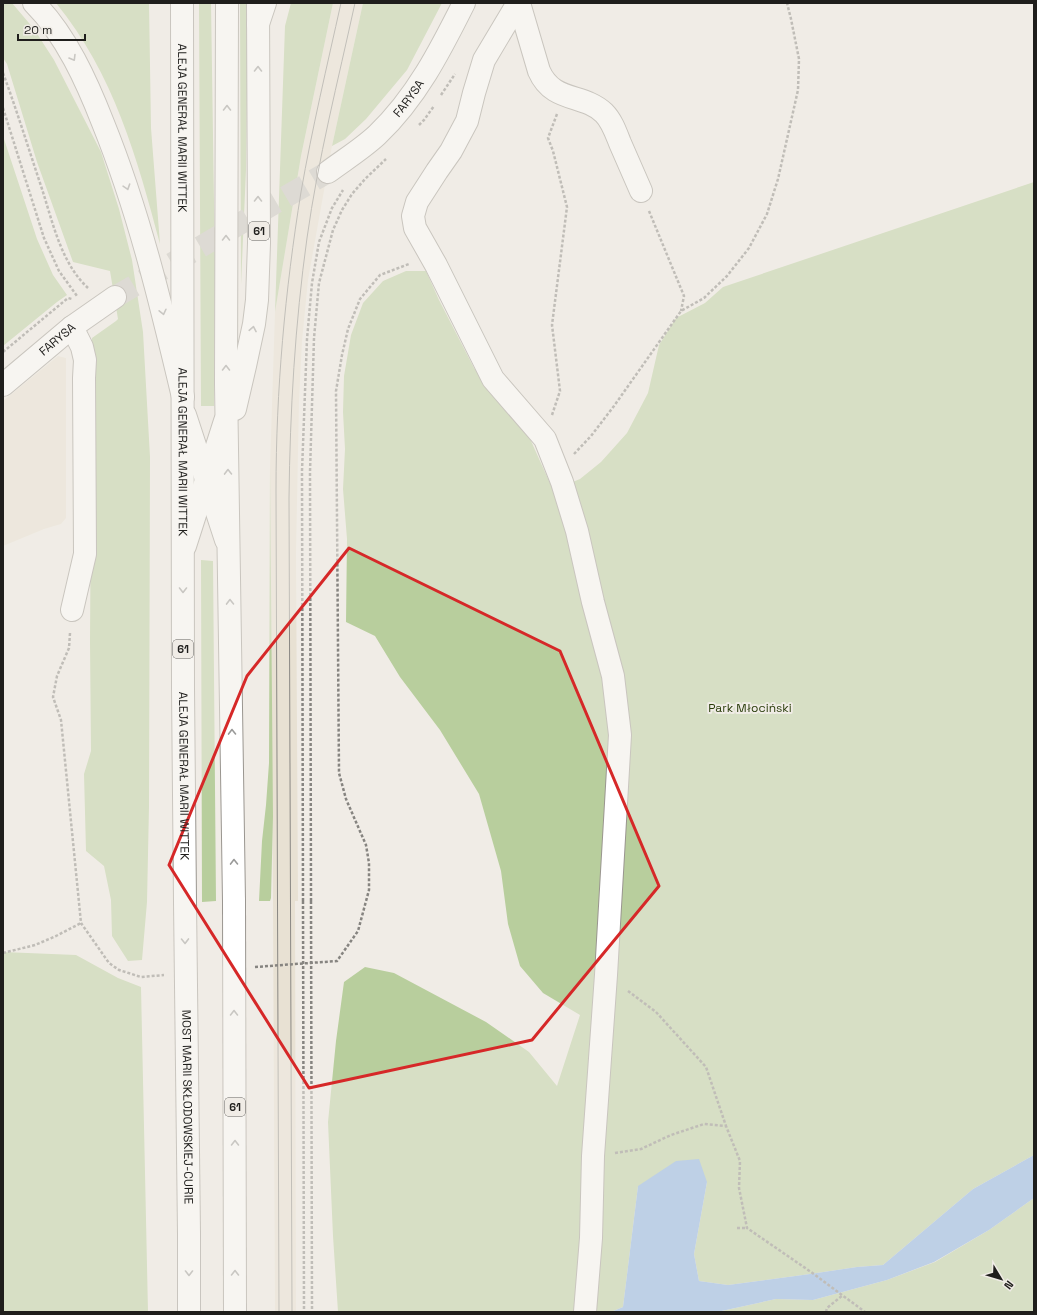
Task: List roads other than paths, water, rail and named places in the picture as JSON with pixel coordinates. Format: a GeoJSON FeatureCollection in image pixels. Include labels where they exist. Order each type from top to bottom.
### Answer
{"type":"FeatureCollection","features":[{"type":"Feature","properties":{"kind":"main road"},"geometry":{"type":"LineString","coordinates":[[34,3],[54,27],[84,77],[114,150],[139,224],[156,285],[183,403],[229,551]]}},
{"type":"Feature","properties":{"kind":"main road","name":"ALEJA GENERAŁ MARII WITTEK"},"geometry":{"type":"LineString","coordinates":[[182,3],[182,688],[185,902]]}},
{"type":"Feature","properties":{"kind":"main road"},"geometry":{"type":"LineString","coordinates":[[227,3],[226,212],[228,435]]}},
{"type":"Feature","properties":{"kind":"main road"},"geometry":{"type":"LineString","coordinates":[[258,13],[265,3]]}},
{"type":"Feature","properties":{"kind":"main road","name":"FARYSA"},"geometry":{"type":"LineString","coordinates":[[328,172],[376,136],[416,91],[428,72],[464,3]]}},
{"type":"Feature","properties":{"kind":"main road"},"geometry":{"type":"LineString","coordinates":[[519,3],[542,79],[552,90],[592,106],[605,114],[612,124],[641,191]]}},
{"type":"Feature","properties":{"kind":"main road"},"geometry":{"type":"LineString","coordinates":[[519,3],[484,60],[467,121],[452,151],[417,202],[413,216],[415,228],[436,265],[493,379],[544,439],[562,482],[576,531],[612,676],[620,735],[606,975],[593,1156],[591,1238],[585,1312]]}},
{"type":"Feature","properties":{"kind":"main road","name":"61"},"geometry":{"type":"LineString","coordinates":[[236,1312],[234,901],[228,435],[245,366],[254,324],[257,300],[259,243],[258,13]]}},
{"type":"Feature","properties":{"kind":"main road","name":"FARYSA"},"geometry":{"type":"LineString","coordinates":[[17,381],[72,327],[115,297]]}},
{"type":"Feature","properties":{"kind":"main road"},"geometry":{"type":"LineString","coordinates":[[72,327],[82,347],[86,360],[84,378],[85,554],[72,610]]}},
{"type":"Feature","properties":{"kind":"main road"},"geometry":{"type":"LineString","coordinates":[[183,555],[227,413]]}},
{"type":"Feature","properties":{"kind":"main road","name":"MOST MARII SKŁODOWSKIEJ-CURIE"},"geometry":{"type":"LineString","coordinates":[[185,902],[189,1312]]}},
{"type":"Feature","properties":{"kind":"water"},"geometry":{"type":"Polygon","coordinates":[[[1034,1155],[1034,1198],[989,1230],[934,1262],[887,1280],[813,1300],[776,1299],[717,1312],[611,1312],[623,1307],[638,1186],[676,1161],[699,1159],[707,1182],[694,1254],[699,1281],[728,1285],[857,1267],[883,1265],[973,1189],[1034,1155]]]}},
{"type":"Feature","properties":{"kind":"tunnel"},"geometry":{"type":"LineString","coordinates":[[115,297],[328,172]]}},
{"type":"Feature","properties":{"kind":"tram line"},"geometry":{"type":"LineString","coordinates":[[279,1312],[276,453],[282,341],[295,229],[315,121],[341,3]]}},
{"type":"Feature","properties":{"kind":"tram line"},"geometry":{"type":"LineString","coordinates":[[292,1312],[289,498],[292,400],[296,335],[307,238],[329,120],[355,3]]}},
{"type":"Feature","properties":{"kind":"park label","name":"Park Młociński"},"geometry":{"type":"Point","coordinates":[750,708]}}]}
